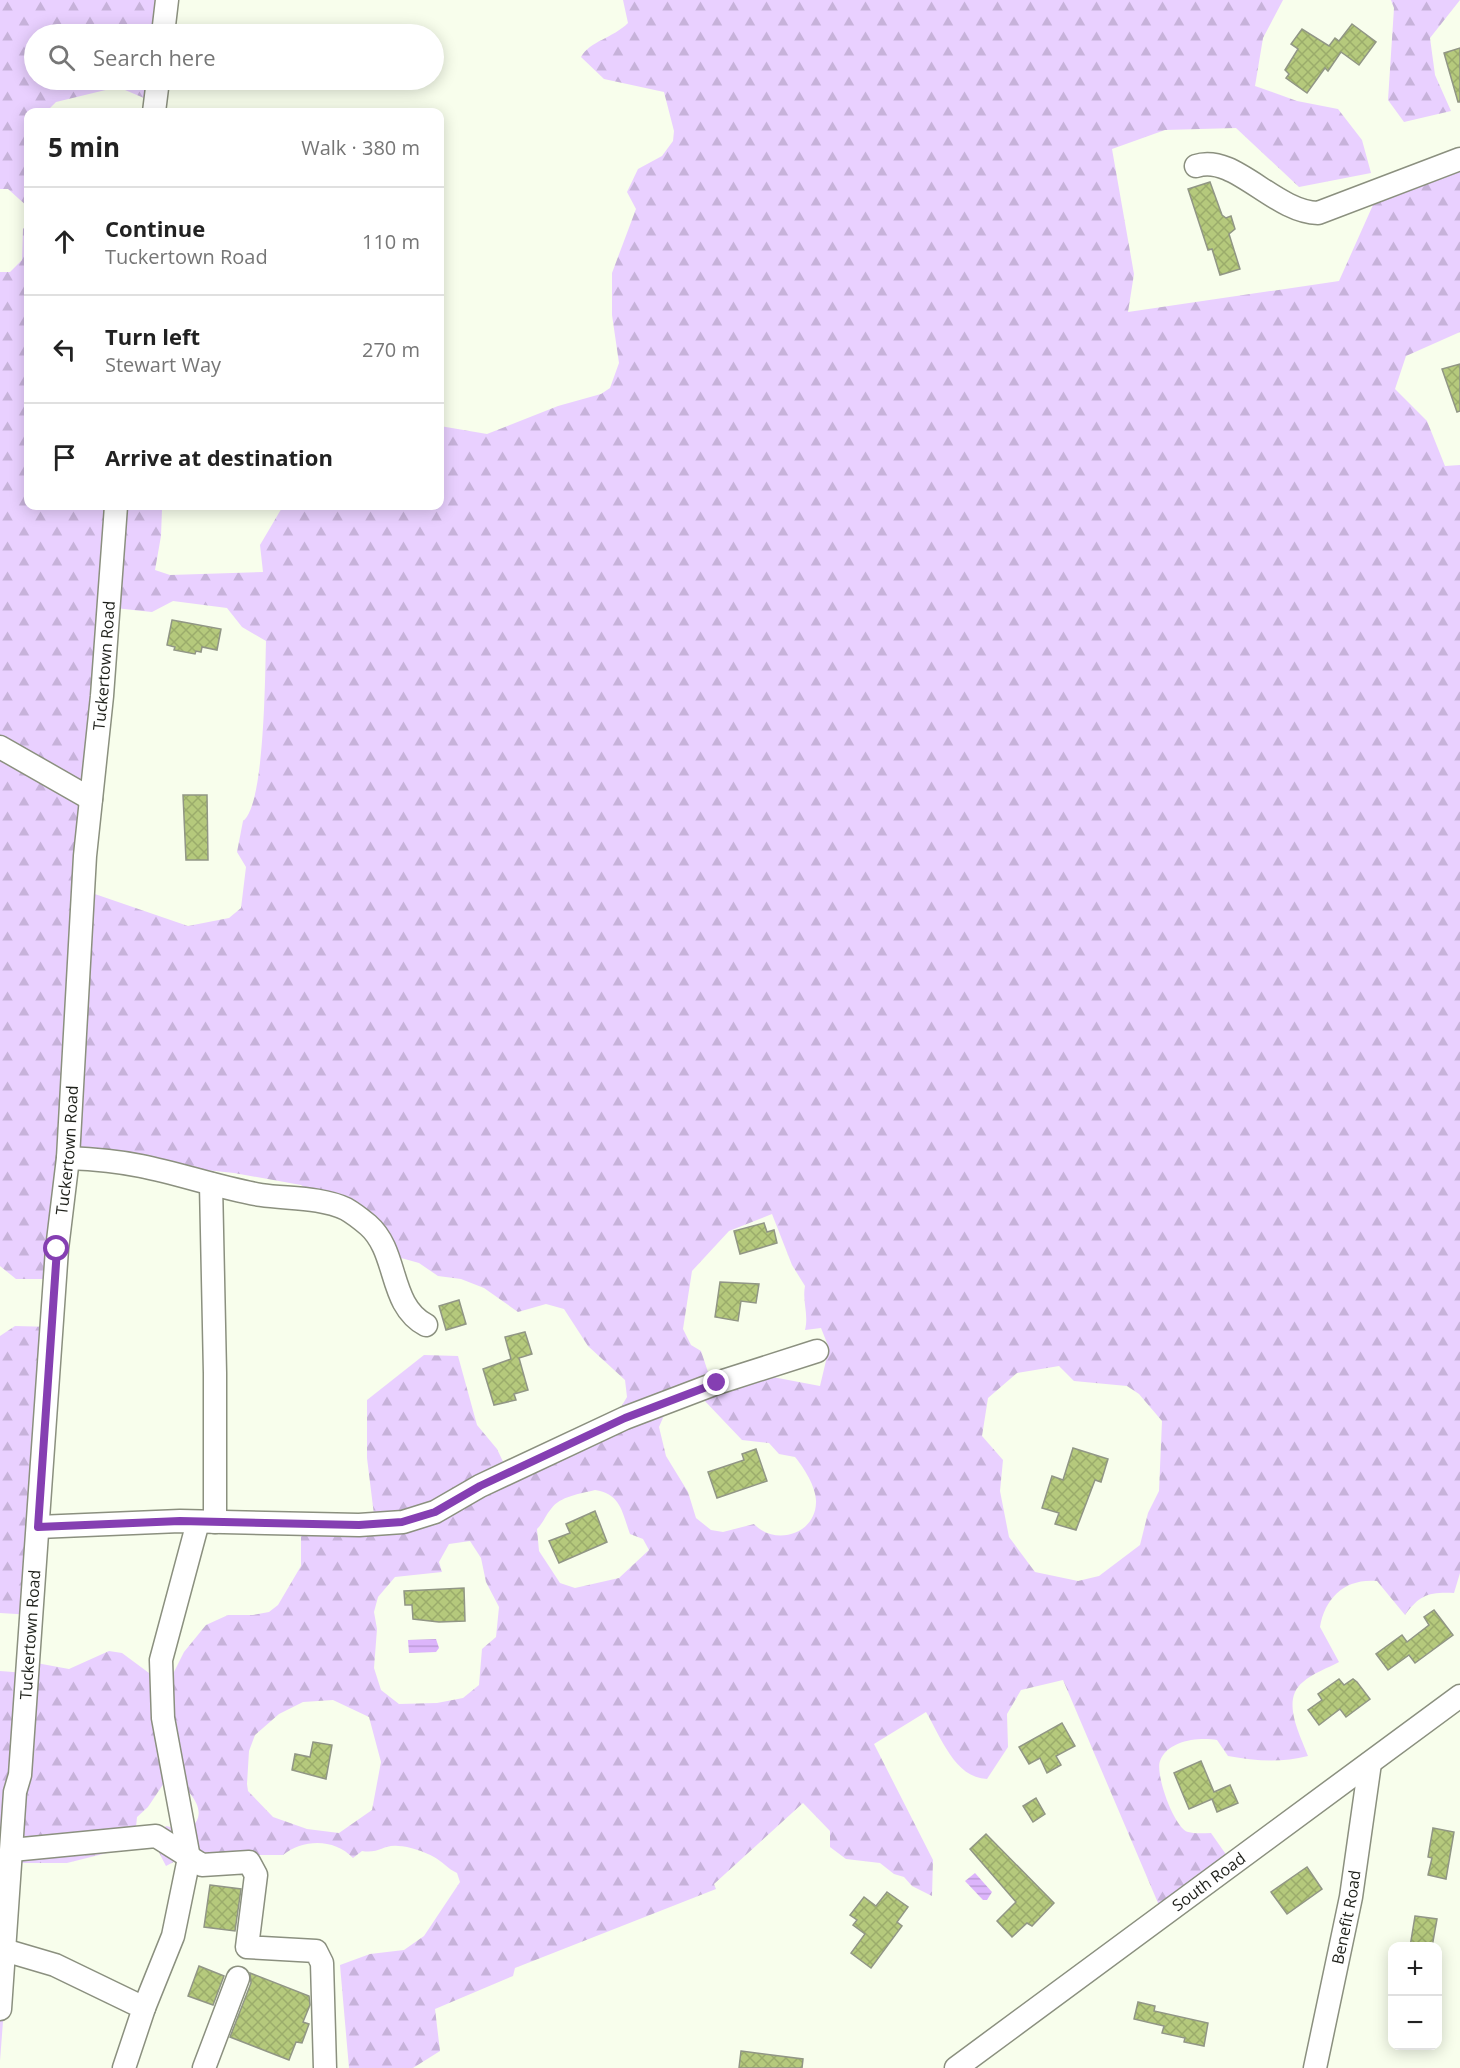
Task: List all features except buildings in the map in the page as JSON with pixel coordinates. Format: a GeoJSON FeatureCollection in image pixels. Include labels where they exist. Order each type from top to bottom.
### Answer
{"type":"FeatureCollection","features":[{"type":"Feature","properties":{"kind":"street"},"geometry":{"type":"LineString","coordinates":[[164,24],[167,0]]}},
{"type":"Feature","properties":{"kind":"street"},"geometry":{"type":"LineString","coordinates":[[154,108],[157,90]]}},
{"type":"Feature","properties":{"kind":"street"},"geometry":{"type":"LineString","coordinates":[[1196,166],[1208,162],[1221,165],[1281,203],[1302,213],[1318,213],[1460,159]]}},
{"type":"Feature","properties":{"kind":"street","name":"Tuckertown Road"},"geometry":{"type":"LineString","coordinates":[[0,2009],[38,1527],[57,1249],[68,1158],[86,856],[102,696],[116,510]]}},
{"type":"Feature","properties":{"kind":"street"},"geometry":{"type":"LineString","coordinates":[[0,747],[91,799]]}},
{"type":"Feature","properties":{"kind":"street"},"geometry":{"type":"LineString","coordinates":[[68,1158],[142,1166],[262,1195],[321,1202],[346,1209],[369,1226],[382,1242],[404,1304],[412,1318],[426,1325]]}},
{"type":"Feature","properties":{"kind":"street"},"geometry":{"type":"LineString","coordinates":[[124,2068],[144,2008],[173,1936],[189,1858],[163,1719],[161,1660],[206,1522],[215,1373],[211,1184]]}},
{"type":"Feature","properties":{"kind":"street"},"geometry":{"type":"LineString","coordinates":[[38,1527],[206,1522],[359,1525],[402,1522],[435,1512],[511,1471],[625,1418],[717,1383],[817,1351]]}},
{"type":"Feature","properties":{"kind":"street","name":"South Road"},"geometry":{"type":"LineString","coordinates":[[956,2068],[1460,1696]]}},
{"type":"Feature","properties":{"kind":"street","name":"Benefit Road"},"geometry":{"type":"LineString","coordinates":[[1315,2068],[1351,1897],[1370,1763]]}},
{"type":"Feature","properties":{"kind":"street"},"geometry":{"type":"LineString","coordinates":[[12,1850],[156,1836],[176,1846],[189,1858],[202,1865],[249,1862],[256,1875],[247,1947],[316,1951],[322,1964],[325,2068]]}},
{"type":"Feature","properties":{"kind":"street"},"geometry":{"type":"LineString","coordinates":[[4,1950],[56,1965],[144,2008]]}},
{"type":"Feature","properties":{"kind":"street"},"geometry":{"type":"LineString","coordinates":[[204,2068],[238,1978]]}},
{"type":"Feature","properties":{"kind":"green space"},"geometry":{"type":"Polygon","coordinates":[[[0,0],[169,0],[166,24],[24,24],[24,90],[106,90],[56,102],[50,108],[24,108],[24,203],[8,189],[0,189],[0,0]]]}},
{"type":"Feature","properties":{"kind":"green space"},"geometry":{"type":"Polygon","coordinates":[[[623,0],[1283,0],[1263,38],[1255,86],[1297,101],[1338,109],[1362,140],[1371,173],[1299,187],[1236,128],[1165,130],[1112,149],[1134,274],[1128,312],[1339,281],[1377,196],[1460,160],[1460,332],[1406,356],[1395,389],[1427,421],[1445,466],[1460,465],[1460,1573],[1454,1593],[1425,1596],[1415,1603],[1405,1615],[1377,1581],[1366,1581],[1347,1586],[1332,1598],[1320,1627],[1339,1662],[1303,1682],[1293,1698],[1294,1718],[1308,1756],[1278,1760],[1238,1758],[1228,1756],[1217,1740],[1202,1739],[1177,1744],[1164,1754],[1160,1761],[1160,1777],[1177,1821],[1188,1832],[1211,1833],[1232,1863],[1161,1910],[1063,1680],[1021,1690],[1007,1714],[1008,1747],[987,1779],[966,1772],[958,1764],[943,1744],[926,1712],[874,1744],[933,1860],[932,1896],[912,1886],[904,1877],[894,1874],[880,1863],[846,1859],[830,1847],[830,1831],[803,1803],[714,1884],[716,1889],[515,1968],[513,1976],[435,2009],[440,2051],[413,2068],[349,2068],[340,1965],[370,1954],[404,1950],[424,1936],[460,1882],[457,1873],[434,1857],[407,1847],[389,1846],[368,1852],[362,1851],[353,1858],[337,1847],[318,1843],[300,1846],[283,1855],[187,1855],[166,1866],[153,1841],[166,1826],[187,1831],[195,1824],[198,1816],[198,1808],[190,1793],[170,1774],[148,1807],[137,1817],[136,1827],[121,1838],[115,1851],[67,1863],[15,1863],[0,2061],[0,1671],[26,1673],[31,1662],[69,1669],[109,1651],[122,1653],[149,1673],[156,1704],[170,1704],[173,1674],[184,1652],[206,1625],[228,1615],[253,1615],[269,1612],[278,1605],[301,1566],[301,1524],[375,1523],[367,1458],[367,1400],[424,1355],[458,1356],[477,1425],[497,1449],[507,1470],[618,1412],[627,1397],[625,1380],[588,1346],[564,1309],[546,1304],[518,1312],[484,1288],[461,1279],[438,1276],[419,1263],[394,1256],[383,1262],[357,1228],[301,1185],[234,1173],[72,1156],[55,1279],[16,1279],[0,1266],[0,272],[10,272],[22,260],[24,228],[24,510],[162,510],[161,536],[155,570],[170,575],[263,572],[260,545],[281,510],[444,510],[444,427],[487,434],[558,406],[601,394],[610,388],[619,363],[612,315],[612,273],[636,209],[627,192],[638,169],[662,156],[673,141],[674,131],[664,92],[604,79],[581,57],[590,47],[628,23],[623,0]],[[173,601],[152,612],[115,608],[89,892],[188,926],[229,918],[241,908],[246,867],[237,852],[243,821],[250,810],[256,791],[260,766],[266,641],[242,627],[227,608],[173,601]],[[772,1214],[729,1231],[692,1271],[683,1329],[691,1345],[701,1351],[712,1384],[752,1373],[820,1386],[829,1348],[821,1328],[805,1330],[805,1286],[792,1265],[772,1214]],[[1059,1366],[1017,1373],[988,1398],[982,1436],[1003,1460],[1000,1491],[1009,1537],[1035,1572],[1078,1581],[1099,1576],[1140,1545],[1148,1513],[1159,1491],[1162,1421],[1139,1394],[1127,1386],[1074,1381],[1059,1366]],[[702,1398],[668,1406],[659,1427],[666,1456],[688,1492],[696,1518],[711,1530],[723,1532],[754,1524],[762,1531],[782,1535],[801,1530],[809,1523],[814,1514],[816,1497],[809,1478],[795,1457],[779,1454],[769,1443],[742,1440],[702,1398]],[[595,1490],[560,1501],[537,1529],[539,1551],[560,1583],[575,1588],[619,1578],[649,1550],[643,1539],[630,1534],[622,1511],[615,1500],[604,1492],[595,1490]],[[470,1541],[449,1544],[439,1562],[442,1572],[395,1577],[378,1597],[374,1612],[377,1629],[374,1668],[381,1690],[399,1704],[437,1703],[463,1698],[479,1685],[482,1649],[496,1637],[499,1607],[486,1582],[481,1558],[470,1541]],[[333,1700],[303,1702],[279,1714],[255,1735],[249,1751],[248,1791],[273,1817],[307,1829],[339,1833],[372,1810],[381,1762],[369,1717],[333,1700]]]}},
{"type":"Feature","properties":{"kind":"green space"},"geometry":{"type":"Polygon","coordinates":[[[1391,0],[1460,0],[1430,38],[1435,75],[1451,111],[1404,122],[1388,100],[1394,8],[1391,0]]]}},
{"type":"Feature","properties":{"kind":"green space"},"geometry":{"type":"Polygon","coordinates":[[[125,90],[159,90],[158,104],[125,90]]]}},
{"type":"Feature","properties":{"kind":"green space"},"geometry":{"type":"Polygon","coordinates":[[[15,1326],[54,1327],[33,1615],[0,1613],[0,1336],[15,1326]]]}},
{"type":"Feature","properties":{"kind":"shaded area"},"geometry":{"type":"Polygon","coordinates":[[[436,1639],[439,1648],[436,1652],[409,1653],[408,1640],[436,1639]]]}},
{"type":"Feature","properties":{"kind":"shaded area"},"geometry":{"type":"Polygon","coordinates":[[[975,1873],[992,1892],[987,1900],[983,1900],[965,1881],[975,1873]]]}},
{"type":"Feature","properties":{"kind":"route"},"geometry":{"type":"LineString","coordinates":[[57,1249],[38,1527],[180,1521],[359,1525],[402,1522],[435,1512],[480,1486],[552,1450],[625,1418],[717,1383]]}}]}
